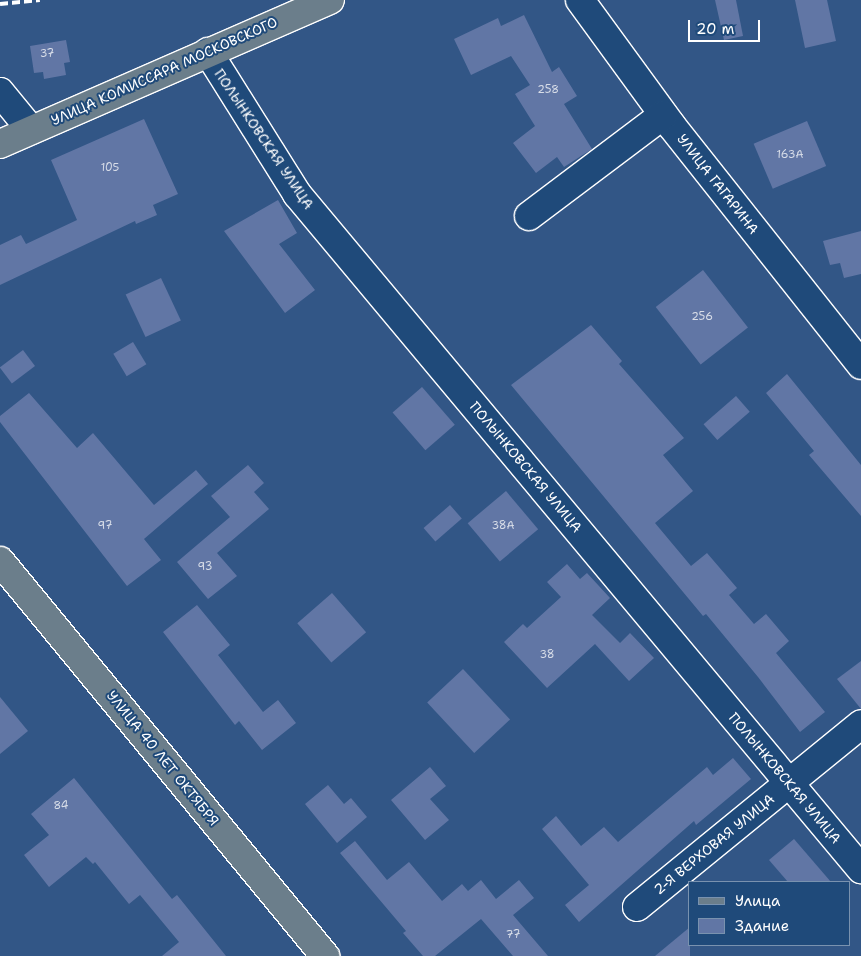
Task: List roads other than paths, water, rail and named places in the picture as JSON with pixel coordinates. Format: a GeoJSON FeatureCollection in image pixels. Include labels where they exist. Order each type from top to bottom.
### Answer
{"type":"FeatureCollection","features":[{"type":"Feature","properties":{"kind":"main road","name":"УЛИЦА КОМИССАРА МОСКОВСКОГО"},"geometry":{"type":"LineString","coordinates":[[0,144],[330,0]]}},
{"type":"Feature","properties":{"kind":"main road","name":"УЛИЦА 40 ЛЕТ ОКТЯБРЯ"},"geometry":{"type":"LineString","coordinates":[[0,561],[325,956]]}},
{"type":"Feature","properties":{"kind":"street","name":"УЛИЦА ГАГАРИНА"},"geometry":{"type":"LineString","coordinates":[[580,0],[664,115],[849,332],[861,365]]}},
{"type":"Feature","properties":{"kind":"street","name":"ПОЛЫНКОВСКАЯ УЛИЦА"},"geometry":{"type":"LineString","coordinates":[[208,52],[297,194],[861,869]]}},
{"type":"Feature","properties":{"kind":"street"},"geometry":{"type":"LineString","coordinates":[[0,92],[31,130]]}},
{"type":"Feature","properties":{"kind":"street"},"geometry":{"type":"LineString","coordinates":[[529,216],[664,115]]}},
{"type":"Feature","properties":{"kind":"street","name":"2-Я ВЕРХОВАЯ УЛИЦА"},"geometry":{"type":"LineString","coordinates":[[637,907],[861,724]]}},
{"type":"Feature","properties":{"kind":"railway"},"geometry":{"type":"LineString","coordinates":[[0,4],[40,0]]}}]}
